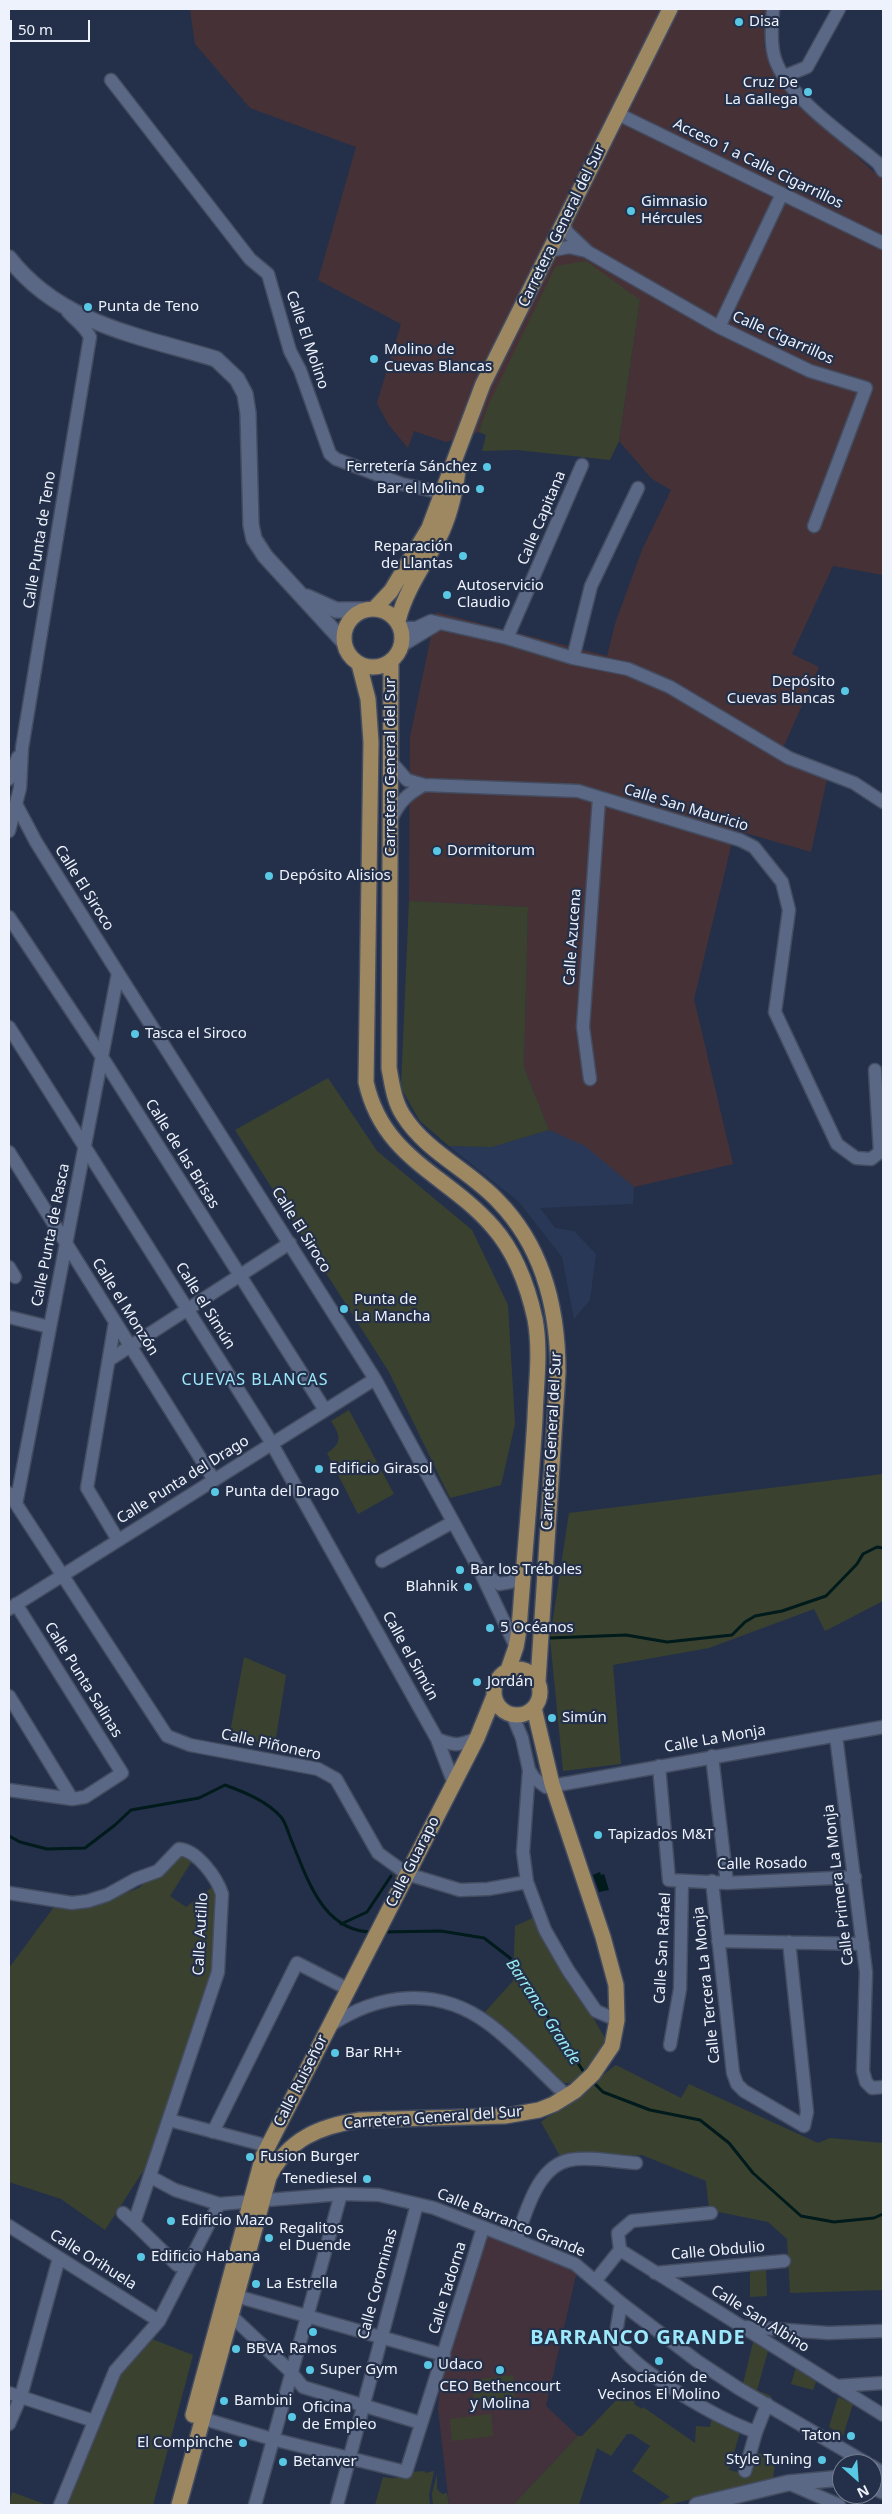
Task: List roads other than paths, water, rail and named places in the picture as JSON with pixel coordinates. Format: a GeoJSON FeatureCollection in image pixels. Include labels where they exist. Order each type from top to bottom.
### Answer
{"type":"FeatureCollection","features":[{"type":"Feature","properties":{"kind":"main road","name":"Carretera General del Sur"},"geometry":{"type":"LineString","coordinates":[[370,609],[391,591],[411,561],[429,528],[484,384],[670,9]]}},
{"type":"Feature","properties":{"kind":"main road"},"geometry":{"type":"LineString","coordinates":[[9,258],[15,274],[65,308],[118,330],[216,358],[237,379],[245,394],[248,413],[251,525],[254,539],[265,556],[303,595],[343,641],[348,654],[359,664],[372,668],[390,662],[401,646],[399,624],[388,612],[370,609],[336,610],[303,595]]}},
{"type":"Feature","properties":{"kind":"main road","name":"Carretera General del Sur"},"geometry":{"type":"LineString","coordinates":[[399,624],[404,599],[440,536],[450,511],[454,497],[461,447]]}},
{"type":"Feature","properties":{"kind":"main road"},"geometry":{"type":"LineString","coordinates":[[343,641],[346,625],[351,618],[370,609]]}},
{"type":"Feature","properties":{"kind":"main road","name":"Carretera General del Sur"},"geometry":{"type":"LineString","coordinates":[[390,662],[392,763],[389,1068],[394,1095],[402,1114],[422,1139],[468,1173],[505,1209],[522,1231],[541,1266],[552,1301],[558,1336],[558,1372],[538,1681]]}},
{"type":"Feature","properties":{"kind":"main road","name":"Carretera General del Sur"},"geometry":{"type":"LineString","coordinates":[[359,664],[368,700],[371,742],[366,1082],[371,1103],[378,1117],[400,1148],[467,1200],[494,1228],[512,1253],[527,1290],[535,1321],[538,1348],[531,1487],[516,1647],[508,1670]]}},
{"type":"Feature","properties":{"kind":"main road"},"geometry":{"type":"LineString","coordinates":[[522,1668],[538,1681],[540,1695],[534,1708],[524,1714],[512,1714],[502,1710],[494,1696],[495,1683],[508,1670],[522,1668]]}},
{"type":"Feature","properties":{"kind":"main road","name":"Calle Guarapo"},"geometry":{"type":"LineString","coordinates":[[328,2027],[477,1738],[494,1696]]}},
{"type":"Feature","properties":{"kind":"main road","name":"Carretera General del Sur"},"geometry":{"type":"LineString","coordinates":[[179,2505],[198,2418],[257,2200],[269,2176],[284,2153],[300,2139],[320,2128],[360,2120],[505,2116],[539,2110],[571,2094],[593,2074],[612,2046],[617,2020],[616,1985],[603,1937],[552,1784],[534,1708]]}},
{"type":"Feature","properties":{"kind":"main road","name":"Calle Ruiseñor"},"geometry":{"type":"LineString","coordinates":[[257,2200],[263,2156],[328,2027]]}},
{"type":"Feature","properties":{"kind":"main road","name":"Carretera General del Sur"},"geometry":{"type":"LineString","coordinates":[[227,2312],[236,2296],[257,2200]]}},
{"type":"Feature","properties":{"kind":"main road","name":"Carretera General del Sur"},"geometry":{"type":"LineString","coordinates":[[169,2505],[198,2418]]}},
{"type":"Feature","properties":{"kind":"main road"},"geometry":{"type":"LineString","coordinates":[[697,2505],[788,2483],[832,2479]]}},
{"type":"Feature","properties":{"kind":"street"},"geometry":{"type":"LineString","coordinates":[[773,9],[771,33],[776,59],[785,76],[809,105],[878,163],[883,171]]}},
{"type":"Feature","properties":{"kind":"street"},"geometry":{"type":"LineString","coordinates":[[785,76],[807,67],[839,9]]}},
{"type":"Feature","properties":{"kind":"street","name":"Calle El Molino"},"geometry":{"type":"LineString","coordinates":[[110,80],[250,259],[268,274],[290,351],[300,370],[330,454],[336,459],[402,484],[443,493]]}},
{"type":"Feature","properties":{"kind":"street","name":"Acceso 1 a Calle Cigarrillos"},"geometry":{"type":"LineString","coordinates":[[618,114],[883,244]]}},
{"type":"Feature","properties":{"kind":"street"},"geometry":{"type":"LineString","coordinates":[[719,327],[782,194]]}},
{"type":"Feature","properties":{"kind":"street"},"geometry":{"type":"LineString","coordinates":[[564,221],[567,232],[588,252]]}},
{"type":"Feature","properties":{"kind":"street"},"geometry":{"type":"LineString","coordinates":[[549,251],[569,247],[588,252]]}},
{"type":"Feature","properties":{"kind":"street","name":"Calle Cigarrillos"},"geometry":{"type":"LineString","coordinates":[[588,252],[719,327],[810,371],[866,388],[814,526]]}},
{"type":"Feature","properties":{"kind":"street"},"geometry":{"type":"LineString","coordinates":[[65,308],[74,319],[81,323],[90,337],[105,330],[118,330]]}},
{"type":"Feature","properties":{"kind":"street","name":"Calle Punta de Teno"},"geometry":{"type":"LineString","coordinates":[[9,829],[17,806],[14,787],[90,337]]}},
{"type":"Feature","properties":{"kind":"street","name":"Calle Capitana"},"geometry":{"type":"LineString","coordinates":[[507,638],[582,465]]}},
{"type":"Feature","properties":{"kind":"street"},"geometry":{"type":"LineString","coordinates":[[573,658],[591,586],[638,488]]}},
{"type":"Feature","properties":{"kind":"street"},"geometry":{"type":"LineString","coordinates":[[399,624],[416,628],[431,621],[507,638],[573,658],[628,669],[670,687],[789,758],[854,783],[883,802]]}},
{"type":"Feature","properties":{"kind":"street"},"geometry":{"type":"LineString","coordinates":[[401,646],[439,624]]}},
{"type":"Feature","properties":{"kind":"street","name":"Calle Punta de Teno"},"geometry":{"type":"LineString","coordinates":[[9,779],[12,765],[22,748]]}},
{"type":"Feature","properties":{"kind":"street","name":"Calle San Mauricio"},"geometry":{"type":"LineString","coordinates":[[392,763],[407,780],[424,785],[578,791],[754,847],[782,882],[789,910],[775,1012],[837,1144],[856,1158],[871,1159],[880,1152],[875,1070]]}},
{"type":"Feature","properties":{"kind":"street"},"geometry":{"type":"LineString","coordinates":[[391,820],[401,801],[424,785]]}},
{"type":"Feature","properties":{"kind":"street","name":"Calle Azucena"},"geometry":{"type":"LineString","coordinates":[[590,1079],[584,1027],[600,798]]}},
{"type":"Feature","properties":{"kind":"street","name":"Calle El Siroco"},"geometry":{"type":"LineString","coordinates":[[17,806],[36,842],[375,1379],[478,1569],[516,1647]]}},
{"type":"Feature","properties":{"kind":"street","name":"Calle El Siroco"},"geometry":{"type":"LineString","coordinates":[[9,829],[36,842]]}},
{"type":"Feature","properties":{"kind":"street","name":"Calle de las Brisas"},"geometry":{"type":"LineString","coordinates":[[9,917],[102,1057],[325,1410]]}},
{"type":"Feature","properties":{"kind":"street","name":"Calle Punta de Rasca"},"geometry":{"type":"LineString","coordinates":[[16,1504],[118,973]]}},
{"type":"Feature","properties":{"kind":"street","name":"Calle el Simún"},"geometry":{"type":"LineString","coordinates":[[9,1027],[272,1444],[438,1739],[454,1781]]}},
{"type":"Feature","properties":{"kind":"street","name":"Calle el Monzón"},"geometry":{"type":"LineString","coordinates":[[9,1152],[214,1480]]}},
{"type":"Feature","properties":{"kind":"street"},"geometry":{"type":"LineString","coordinates":[[109,1360],[290,1242]]}},
{"type":"Feature","properties":{"kind":"street"},"geometry":{"type":"LineString","coordinates":[[9,1317],[49,1327]]}},
{"type":"Feature","properties":{"kind":"street"},"geometry":{"type":"LineString","coordinates":[[115,1322],[87,1488],[118,1540]]}},
{"type":"Feature","properties":{"kind":"street","name":"Calle Punta del Drago"},"geometry":{"type":"LineString","coordinates":[[12,1607],[375,1379]]}},
{"type":"Feature","properties":{"kind":"street"},"geometry":{"type":"LineString","coordinates":[[9,1493],[64,1574]]}},
{"type":"Feature","properties":{"kind":"street"},"geometry":{"type":"LineString","coordinates":[[382,1561],[453,1522]]}},
{"type":"Feature","properties":{"kind":"street"},"geometry":{"type":"LineString","coordinates":[[478,1569],[499,1584],[511,1582],[523,1570]]}},
{"type":"Feature","properties":{"kind":"street","name":"Calle Piñonero"},"geometry":{"type":"LineString","coordinates":[[64,1574],[158,1725],[167,1736],[190,1745],[318,1769],[336,1779],[378,1853],[407,1874],[460,1890],[488,1889],[527,1882]]}},
{"type":"Feature","properties":{"kind":"street","name":"Calle Punta Salinas"},"geometry":{"type":"LineString","coordinates":[[12,1607],[122,1772],[85,1797],[72,1799]]}},
{"type":"Feature","properties":{"kind":"street"},"geometry":{"type":"LineString","coordinates":[[9,1696],[72,1799]]}},
{"type":"Feature","properties":{"kind":"street"},"geometry":{"type":"LineString","coordinates":[[512,1714],[522,1738],[529,1770],[523,1852],[527,1882],[545,1930],[568,1970],[596,2011],[617,2020]]}},
{"type":"Feature","properties":{"kind":"street","name":"Calle La Monja"},"geometry":{"type":"LineString","coordinates":[[552,1784],[836,1736],[883,1726]]}},
{"type":"Feature","properties":{"kind":"street","name":"Calle Primera La Monja"},"geometry":{"type":"LineString","coordinates":[[836,1736],[866,1972],[864,2071],[866,2082],[872,2088],[883,2087]]}},
{"type":"Feature","properties":{"kind":"street"},"geometry":{"type":"LineString","coordinates":[[438,1739],[453,1746],[464,1744],[477,1738]]}},
{"type":"Feature","properties":{"kind":"street"},"geometry":{"type":"LineString","coordinates":[[712,1756],[728,1883]]}},
{"type":"Feature","properties":{"kind":"street","name":"Calle San Rafael"},"geometry":{"type":"LineString","coordinates":[[659,1766],[669,1880]]}},
{"type":"Feature","properties":{"kind":"street"},"geometry":{"type":"LineString","coordinates":[[529,1770],[541,1785],[546,1787],[552,1784]]}},
{"type":"Feature","properties":{"kind":"street"},"geometry":{"type":"LineString","coordinates":[[9,1790],[72,1799]]}},
{"type":"Feature","properties":{"kind":"street","name":"Calle Autillo"},"geometry":{"type":"LineString","coordinates":[[9,1893],[72,1903],[88,1901],[107,1895],[136,1879],[158,1872],[179,1849],[186,1849],[213,1874],[222,1894],[218,1972],[134,2224]]}},
{"type":"Feature","properties":{"kind":"street","name":"Calle Rosado"},"geometry":{"type":"LineString","coordinates":[[669,1880],[728,1883],[854,1871]]}},
{"type":"Feature","properties":{"kind":"street","name":"Calle Tercera La Monja"},"geometry":{"type":"LineString","coordinates":[[712,1881],[737,2084],[744,2091],[804,2126],[807,2112],[789,1942]]}},
{"type":"Feature","properties":{"kind":"street","name":"Calle San Rafael"},"geometry":{"type":"LineString","coordinates":[[670,2045],[681,1972],[682,1882]]}},
{"type":"Feature","properties":{"kind":"street"},"geometry":{"type":"LineString","coordinates":[[718,1941],[863,1944]]}},
{"type":"Feature","properties":{"kind":"street"},"geometry":{"type":"LineString","coordinates":[[213,2132],[297,1963],[348,1989]]}},
{"type":"Feature","properties":{"kind":"street","name":"Calle Ruiseñor"},"geometry":{"type":"LineString","coordinates":[[328,2027],[344,2016],[395,1998],[430,2000],[460,2008],[490,2024],[571,2094]]}},
{"type":"Feature","properties":{"kind":"street"},"geometry":{"type":"LineString","coordinates":[[169,2120],[268,2146]]}},
{"type":"Feature","properties":{"kind":"street"},"geometry":{"type":"LineString","coordinates":[[516,2240],[536,2190],[559,2165],[576,2160],[636,2163]]}},
{"type":"Feature","properties":{"kind":"street"},"geometry":{"type":"LineString","coordinates":[[60,2505],[115,2371],[159,2321],[219,2204],[175,2190],[151,2177]]}},
{"type":"Feature","properties":{"kind":"street"},"geometry":{"type":"LineString","coordinates":[[255,2505],[290,2371],[341,2194]]}},
{"type":"Feature","properties":{"kind":"street","name":"Calle Barranco Grande"},"geometry":{"type":"LineString","coordinates":[[219,2204],[341,2194],[379,2195],[417,2204],[516,2240],[575,2264],[621,2303],[704,2366],[767,2404],[841,2454]]}},
{"type":"Feature","properties":{"kind":"street","name":"Calle Corominas"},"geometry":{"type":"LineString","coordinates":[[337,2505],[362,2416],[362,2406],[380,2336],[417,2204]]}},
{"type":"Feature","properties":{"kind":"street"},"geometry":{"type":"LineString","coordinates":[[123,2212],[178,2265]]}},
{"type":"Feature","properties":{"kind":"street"},"geometry":{"type":"LineString","coordinates":[[596,2280],[620,2250],[618,2233],[632,2221],[711,2213]]}},
{"type":"Feature","properties":{"kind":"street","name":"Calle Orihuela"},"geometry":{"type":"LineString","coordinates":[[9,2226],[159,2321]]}},
{"type":"Feature","properties":{"kind":"street","name":"Calle Tadorna"},"geometry":{"type":"LineString","coordinates":[[350,2459],[406,2472],[483,2228]]}},
{"type":"Feature","properties":{"kind":"street","name":"Calle San Albino"},"geometry":{"type":"LineString","coordinates":[[620,2250],[883,2416]]}},
{"type":"Feature","properties":{"kind":"street"},"geometry":{"type":"LineString","coordinates":[[9,2424],[15,2395],[59,2258]]}},
{"type":"Feature","properties":{"kind":"street","name":"Calle Obdulio"},"geometry":{"type":"LineString","coordinates":[[656,2273],[784,2262]]}},
{"type":"Feature","properties":{"kind":"street"},"geometry":{"type":"LineString","coordinates":[[236,2296],[444,2355]]}},
{"type":"Feature","properties":{"kind":"street"},"geometry":{"type":"LineString","coordinates":[[621,2303],[615,2339],[623,2351],[657,2378],[738,2426],[756,2432]]}},
{"type":"Feature","properties":{"kind":"street"},"geometry":{"type":"LineString","coordinates":[[227,2312],[290,2371],[304,2387],[420,2423]]}},
{"type":"Feature","properties":{"kind":"street"},"geometry":{"type":"LineString","coordinates":[[743,2326],[828,2334],[883,2331]]}},
{"type":"Feature","properties":{"kind":"street"},"geometry":{"type":"LineString","coordinates":[[836,2386],[883,2383]]}},
{"type":"Feature","properties":{"kind":"street"},"geometry":{"type":"LineString","coordinates":[[15,2395],[94,2421]]}},
{"type":"Feature","properties":{"kind":"street"},"geometry":{"type":"LineString","coordinates":[[745,2471],[756,2432],[767,2404]]}},
{"type":"Feature","properties":{"kind":"street"},"geometry":{"type":"LineString","coordinates":[[198,2418],[350,2459]]}},
{"type":"Feature","properties":{"kind":"street"},"geometry":{"type":"LineString","coordinates":[[788,2483],[839,2505]]}},
{"type":"Feature","properties":{"kind":"waterway"},"geometry":{"type":"LineString","coordinates":[[550,1638],[626,1635],[667,1642],[732,1635],[745,1622],[755,1616],[782,1611],[826,1596],[857,1564],[863,1554],[877,1547],[883,1548]]}},
{"type":"Feature","properties":{"kind":"waterway","name":"Barranco Grande"},"geometry":{"type":"LineString","coordinates":[[9,1836],[20,1842],[47,1849],[85,1848],[131,1810],[199,1798],[225,1785],[262,1802],[281,1817],[311,1887],[330,1914],[356,1930],[373,1932]]}},
{"type":"Feature","properties":{"kind":"waterway"},"geometry":{"type":"LineString","coordinates":[[341,1924],[367,1912],[391,1876]]}},
{"type":"Feature","properties":{"kind":"waterway","name":"Barranco Grande"},"geometry":{"type":"LineString","coordinates":[[382,1932],[441,1931],[484,1938],[510,1958],[585,2074]]}},
{"type":"Feature","properties":{"kind":"waterway","name":"Barranco Grande"},"geometry":{"type":"LineString","coordinates":[[591,2080],[603,2092],[650,2110],[700,2120],[729,2143],[753,2173],[801,2216],[834,2222],[874,2218],[883,2214]]}},
{"type":"Feature","properties":{"kind":"place","name":"Disa"},"geometry":{"type":"Point","coordinates":[739,22]}},
{"type":"Feature","properties":{"kind":"place","name":"Cruz De La Gallega"},"geometry":{"type":"Point","coordinates":[808,92]}},
{"type":"Feature","properties":{"kind":"place","name":"Gimnasio Hércules"},"geometry":{"type":"Point","coordinates":[631,211]}},
{"type":"Feature","properties":{"kind":"place","name":"Punta de Teno"},"geometry":{"type":"Point","coordinates":[88,307]}},
{"type":"Feature","properties":{"kind":"place","name":"Molino de Cuevas Blancas"},"geometry":{"type":"Point","coordinates":[374,359]}},
{"type":"Feature","properties":{"kind":"place","name":"Ferretería Sánchez"},"geometry":{"type":"Point","coordinates":[487,467]}},
{"type":"Feature","properties":{"kind":"place","name":"Bar el Molino"},"geometry":{"type":"Point","coordinates":[480,489]}},
{"type":"Feature","properties":{"kind":"place","name":"Reparación de Llantas"},"geometry":{"type":"Point","coordinates":[463,556]}},
{"type":"Feature","properties":{"kind":"place","name":"Autoservicio Claudio"},"geometry":{"type":"Point","coordinates":[447,595]}},
{"type":"Feature","properties":{"kind":"place","name":"Depósito Cuevas Blancas"},"geometry":{"type":"Point","coordinates":[845,691]}},
{"type":"Feature","properties":{"kind":"place","name":"Dormitorum"},"geometry":{"type":"Point","coordinates":[437,851]}},
{"type":"Feature","properties":{"kind":"place","name":"Depósito Alisios"},"geometry":{"type":"Point","coordinates":[269,876]}},
{"type":"Feature","properties":{"kind":"place","name":"Tasca el Siroco"},"geometry":{"type":"Point","coordinates":[135,1034]}},
{"type":"Feature","properties":{"kind":"place","name":"Punta de La Mancha"},"geometry":{"type":"Point","coordinates":[344,1309]}},
{"type":"Feature","properties":{"kind":"place","name":"Edificio Girasol"},"geometry":{"type":"Point","coordinates":[319,1469]}},
{"type":"Feature","properties":{"kind":"place","name":"Punta del Drago"},"geometry":{"type":"Point","coordinates":[215,1492]}},
{"type":"Feature","properties":{"kind":"place","name":"Bar los Tréboles"},"geometry":{"type":"Point","coordinates":[460,1570]}},
{"type":"Feature","properties":{"kind":"place","name":"Blahnik"},"geometry":{"type":"Point","coordinates":[468,1587]}},
{"type":"Feature","properties":{"kind":"place","name":"5 Océanos"},"geometry":{"type":"Point","coordinates":[490,1628]}},
{"type":"Feature","properties":{"kind":"place","name":"Jordán"},"geometry":{"type":"Point","coordinates":[477,1682]}},
{"type":"Feature","properties":{"kind":"place","name":"Simún"},"geometry":{"type":"Point","coordinates":[552,1718]}},
{"type":"Feature","properties":{"kind":"place","name":"Tapizados M&T"},"geometry":{"type":"Point","coordinates":[598,1835]}},
{"type":"Feature","properties":{"kind":"place","name":"Bar RH+"},"geometry":{"type":"Point","coordinates":[335,2053]}},
{"type":"Feature","properties":{"kind":"place","name":"Fusion Burger"},"geometry":{"type":"Point","coordinates":[250,2157]}},
{"type":"Feature","properties":{"kind":"place","name":"Tenediesel"},"geometry":{"type":"Point","coordinates":[367,2179]}},
{"type":"Feature","properties":{"kind":"place","name":"Edificio Mazo"},"geometry":{"type":"Point","coordinates":[171,2221]}},
{"type":"Feature","properties":{"kind":"place","name":"Regalitos el Duende"},"geometry":{"type":"Point","coordinates":[269,2238]}},
{"type":"Feature","properties":{"kind":"place","name":"Edificio Habana"},"geometry":{"type":"Point","coordinates":[141,2257]}},
{"type":"Feature","properties":{"kind":"place","name":"La Estrella"},"geometry":{"type":"Point","coordinates":[256,2284]}},
{"type":"Feature","properties":{"kind":"place","name":"Ramos"},"geometry":{"type":"Point","coordinates":[313,2332]}},
{"type":"Feature","properties":{"kind":"place","name":"BBVA"},"geometry":{"type":"Point","coordinates":[236,2349]}},
{"type":"Feature","properties":{"kind":"place","name":"Asociación de Vecinos El Molino"},"geometry":{"type":"Point","coordinates":[659,2361]}},
{"type":"Feature","properties":{"kind":"place","name":"Udaco"},"geometry":{"type":"Point","coordinates":[428,2365]}},
{"type":"Feature","properties":{"kind":"place","name":"Super Gym"},"geometry":{"type":"Point","coordinates":[310,2370]}},
{"type":"Feature","properties":{"kind":"place","name":"CEO Bethencourt y Molina"},"geometry":{"type":"Point","coordinates":[500,2370]}},
{"type":"Feature","properties":{"kind":"place","name":"Bambini"},"geometry":{"type":"Point","coordinates":[224,2401]}},
{"type":"Feature","properties":{"kind":"place","name":"Oficina de Empleo"},"geometry":{"type":"Point","coordinates":[292,2417]}},
{"type":"Feature","properties":{"kind":"place","name":"Taton"},"geometry":{"type":"Point","coordinates":[851,2436]}},
{"type":"Feature","properties":{"kind":"place","name":"El Compinche"},"geometry":{"type":"Point","coordinates":[243,2443]}},
{"type":"Feature","properties":{"kind":"place","name":"Style Tuning"},"geometry":{"type":"Point","coordinates":[822,2460]}},
{"type":"Feature","properties":{"kind":"place","name":"Betanver"},"geometry":{"type":"Point","coordinates":[283,2462]}},
{"type":"Feature","properties":{"kind":"district","name":"CUEVAS BLANCAS"},"geometry":{"type":"Point","coordinates":[255,1380]}},
{"type":"Feature","properties":{"kind":"district","name":"BARRANCO GRANDE"},"geometry":{"type":"Point","coordinates":[638,2338]}}]}
